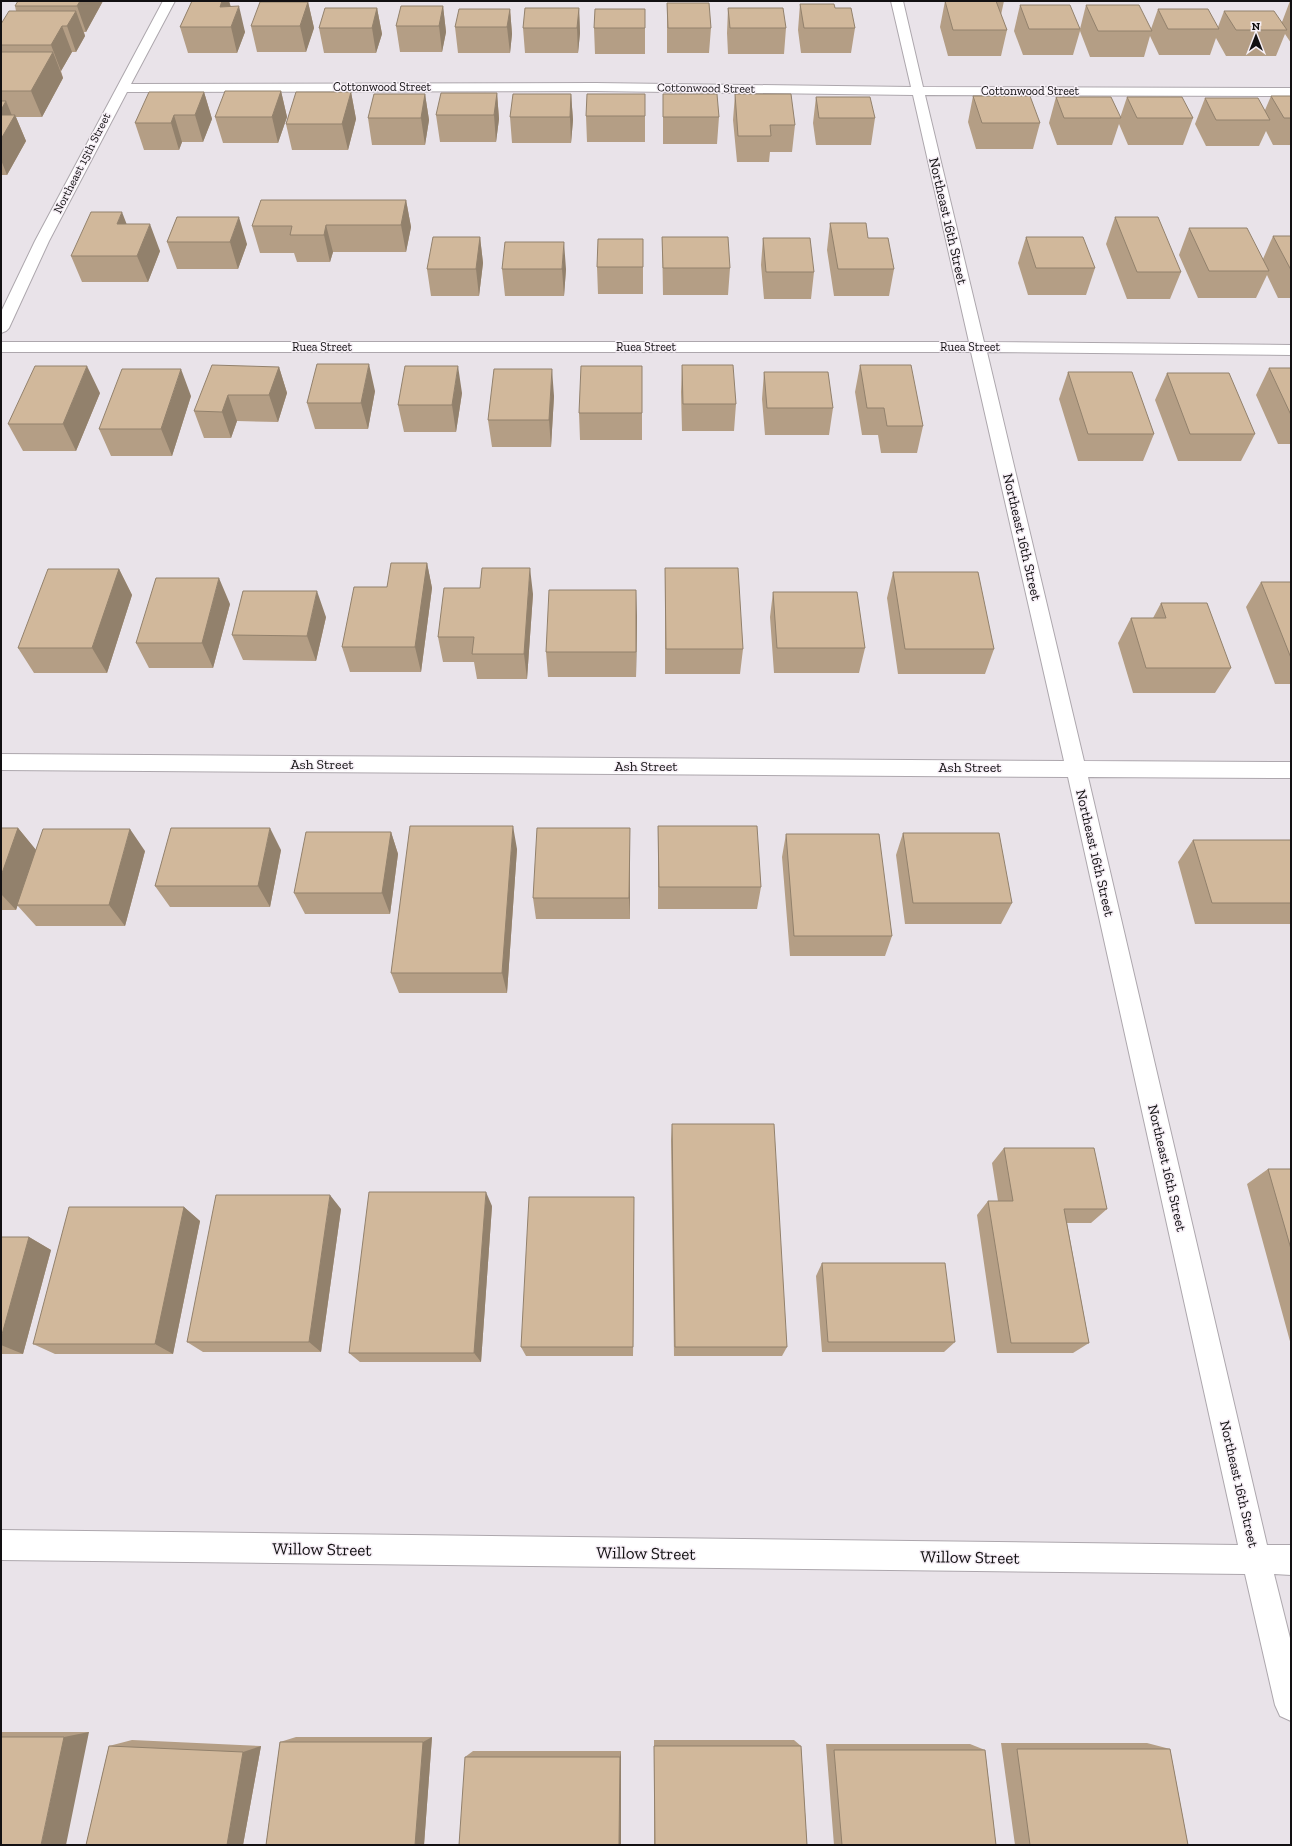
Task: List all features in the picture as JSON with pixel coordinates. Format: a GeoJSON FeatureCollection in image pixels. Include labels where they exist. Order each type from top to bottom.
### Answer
{"type":"FeatureCollection","features":[{"type":"Feature","properties":{"kind":"street","name":"Northeast 15th Street"},"geometry":{"type":"LineString","coordinates":[[1,328],[6,309],[169,1]]}},
{"type":"Feature","properties":{"kind":"street","name":"Northeast 16th Street"},"geometry":{"type":"LineString","coordinates":[[897,1],[1076,768],[1256,1560],[1291,1705]]}},
{"type":"Feature","properties":{"kind":"street","name":"Cottonwood Street"},"geometry":{"type":"LineString","coordinates":[[122,88],[594,87],[917,91],[1291,92]]}},
{"type":"Feature","properties":{"kind":"street","name":"Ruea Street"},"geometry":{"type":"LineString","coordinates":[[1,347],[978,347],[1291,350]]}},
{"type":"Feature","properties":{"kind":"street","name":"Ash Street"},"geometry":{"type":"LineString","coordinates":[[1,762],[1291,770]]}},
{"type":"Feature","properties":{"kind":"street","name":"Willow Street"},"geometry":{"type":"LineString","coordinates":[[1,1545],[1291,1560]]}},
{"type":"Feature","properties":{"kind":"building"},"geometry":{"type":"Polygon","coordinates":[[[18,1],[80,1],[77,6],[15,6],[18,1]]]}},
{"type":"Feature","properties":{"kind":"building"},"geometry":{"type":"Polygon","coordinates":[[[192,1],[222,1],[220,7],[239,6],[231,27],[180,27],[192,1]]]}},
{"type":"Feature","properties":{"kind":"building"},"geometry":{"type":"Polygon","coordinates":[[[945,1],[996,1],[1007,30],[953,30],[945,1]]]}},
{"type":"Feature","properties":{"kind":"building"},"geometry":{"type":"Polygon","coordinates":[[[260,2],[308,2],[300,26],[251,26],[260,2]]]}},
{"type":"Feature","properties":{"kind":"building"},"geometry":{"type":"Polygon","coordinates":[[[667,3],[709,3],[711,28],[668,28],[667,3]]]}},
{"type":"Feature","properties":{"kind":"building"},"geometry":{"type":"Polygon","coordinates":[[[800,4],[834,4],[835,8],[851,8],[855,28],[804,28],[800,4]]]}},
{"type":"Feature","properties":{"kind":"building"},"geometry":{"type":"Polygon","coordinates":[[[1020,5],[1070,5],[1080,29],[1029,29],[1020,5]]]}},
{"type":"Feature","properties":{"kind":"building"},"geometry":{"type":"Polygon","coordinates":[[[1086,5],[1139,5],[1152,31],[1098,31],[1086,5]]]}},
{"type":"Feature","properties":{"kind":"building"},"geometry":{"type":"Polygon","coordinates":[[[401,6],[443,6],[439,26],[396,26],[401,6]]]}},
{"type":"Feature","properties":{"kind":"building"},"geometry":{"type":"Polygon","coordinates":[[[325,8],[377,8],[372,28],[319,28],[325,8]]]}},
{"type":"Feature","properties":{"kind":"building"},"geometry":{"type":"Polygon","coordinates":[[[525,8],[579,8],[577,28],[523,28],[525,8]]]}},
{"type":"Feature","properties":{"kind":"building"},"geometry":{"type":"Polygon","coordinates":[[[728,8],[783,8],[786,28],[730,28],[728,8]]]}},
{"type":"Feature","properties":{"kind":"building"},"geometry":{"type":"Polygon","coordinates":[[[459,9],[510,9],[507,27],[455,27],[459,9]]]}},
{"type":"Feature","properties":{"kind":"building"},"geometry":{"type":"Polygon","coordinates":[[[595,9],[645,9],[645,28],[594,28],[595,9]]]}},
{"type":"Feature","properties":{"kind":"building"},"geometry":{"type":"Polygon","coordinates":[[[1158,9],[1208,9],[1219,29],[1168,29],[1158,9]]]}},
{"type":"Feature","properties":{"kind":"building"},"geometry":{"type":"Polygon","coordinates":[[[9,11],[76,11],[67,26],[62,26],[51,45],[1,45],[1,24],[9,11]]]}},
{"type":"Feature","properties":{"kind":"building"},"geometry":{"type":"Polygon","coordinates":[[[1224,11],[1274,11],[1287,30],[1236,30],[1224,11]]]}},
{"type":"Feature","properties":{"kind":"building"},"geometry":{"type":"Polygon","coordinates":[[[1,52],[53,52],[31,91],[1,91],[1,52]]]}},
{"type":"Feature","properties":{"kind":"building"},"geometry":{"type":"Polygon","coordinates":[[[225,91],[281,91],[272,117],[215,117],[225,91]]]}},
{"type":"Feature","properties":{"kind":"building"},"geometry":{"type":"Polygon","coordinates":[[[149,92],[204,92],[195,115],[174,115],[171,123],[135,123],[149,92]]]}},
{"type":"Feature","properties":{"kind":"building"},"geometry":{"type":"Polygon","coordinates":[[[296,92],[351,92],[342,124],[286,124],[296,92]]]}},
{"type":"Feature","properties":{"kind":"building"},"geometry":{"type":"Polygon","coordinates":[[[441,93],[497,93],[494,115],[436,115],[441,93]]]}},
{"type":"Feature","properties":{"kind":"building"},"geometry":{"type":"Polygon","coordinates":[[[374,94],[425,94],[421,118],[368,118],[374,94]]]}},
{"type":"Feature","properties":{"kind":"building"},"geometry":{"type":"Polygon","coordinates":[[[513,94],[571,94],[570,117],[510,117],[513,94]]]}},
{"type":"Feature","properties":{"kind":"building"},"geometry":{"type":"Polygon","coordinates":[[[587,94],[645,94],[645,116],[586,116],[587,94]]]}},
{"type":"Feature","properties":{"kind":"building"},"geometry":{"type":"Polygon","coordinates":[[[663,94],[717,94],[719,117],[663,117],[663,94]]]}},
{"type":"Feature","properties":{"kind":"building"},"geometry":{"type":"Polygon","coordinates":[[[735,94],[791,94],[795,125],[770,125],[771,136],[738,136],[735,94]]]}},
{"type":"Feature","properties":{"kind":"building"},"geometry":{"type":"Polygon","coordinates":[[[973,96],[1030,96],[1040,123],[982,123],[973,96]]]}},
{"type":"Feature","properties":{"kind":"building"},"geometry":{"type":"Polygon","coordinates":[[[1271,96],[1291,96],[1291,118],[1284,118],[1271,96]]]}},
{"type":"Feature","properties":{"kind":"building"},"geometry":{"type":"Polygon","coordinates":[[[816,97],[870,97],[875,118],[819,118],[816,97]]]}},
{"type":"Feature","properties":{"kind":"building"},"geometry":{"type":"Polygon","coordinates":[[[1056,97],[1111,97],[1121,118],[1064,118],[1056,97]]]}},
{"type":"Feature","properties":{"kind":"building"},"geometry":{"type":"Polygon","coordinates":[[[1127,97],[1182,97],[1193,118],[1137,118],[1127,97]]]}},
{"type":"Feature","properties":{"kind":"building"},"geometry":{"type":"Polygon","coordinates":[[[1205,98],[1258,98],[1270,120],[1216,120],[1205,98]]]}},
{"type":"Feature","properties":{"kind":"building"},"geometry":{"type":"Polygon","coordinates":[[[1,101],[6,101],[1,110],[1,101]]]}},
{"type":"Feature","properties":{"kind":"building"},"geometry":{"type":"Polygon","coordinates":[[[1,115],[15,115],[1,139],[1,115]]]}},
{"type":"Feature","properties":{"kind":"building"},"geometry":{"type":"Polygon","coordinates":[[[261,200],[406,200],[401,225],[326,225],[324,235],[290,235],[292,226],[252,226],[261,200]]]}},
{"type":"Feature","properties":{"kind":"building"},"geometry":{"type":"Polygon","coordinates":[[[91,212],[122,212],[117,224],[150,224],[137,256],[71,256],[91,212]]]}},
{"type":"Feature","properties":{"kind":"building"},"geometry":{"type":"Polygon","coordinates":[[[177,217],[239,217],[230,242],[167,242],[177,217]]]}},
{"type":"Feature","properties":{"kind":"building"},"geometry":{"type":"Polygon","coordinates":[[[1115,217],[1158,217],[1181,272],[1137,272],[1115,217]]]}},
{"type":"Feature","properties":{"kind":"building"},"geometry":{"type":"Polygon","coordinates":[[[830,223],[866,223],[868,238],[888,238],[894,269],[838,269],[830,223]]]}},
{"type":"Feature","properties":{"kind":"building"},"geometry":{"type":"Polygon","coordinates":[[[1189,228],[1247,228],[1269,271],[1209,271],[1189,228]]]}},
{"type":"Feature","properties":{"kind":"building"},"geometry":{"type":"Polygon","coordinates":[[[1273,236],[1291,236],[1291,270],[1273,236]]]}},
{"type":"Feature","properties":{"kind":"building"},"geometry":{"type":"Polygon","coordinates":[[[433,237],[480,237],[476,269],[427,269],[433,237]]]}},
{"type":"Feature","properties":{"kind":"building"},"geometry":{"type":"Polygon","coordinates":[[[662,237],[728,237],[730,268],[663,268],[662,237]]]}},
{"type":"Feature","properties":{"kind":"building"},"geometry":{"type":"Polygon","coordinates":[[[1026,237],[1083,237],[1095,268],[1036,268],[1026,237]]]}},
{"type":"Feature","properties":{"kind":"building"},"geometry":{"type":"Polygon","coordinates":[[[763,238],[810,238],[814,272],[766,272],[763,238]]]}},
{"type":"Feature","properties":{"kind":"building"},"geometry":{"type":"Polygon","coordinates":[[[598,239],[643,239],[643,267],[597,267],[598,239]]]}},
{"type":"Feature","properties":{"kind":"building"},"geometry":{"type":"Polygon","coordinates":[[[505,242],[564,242],[562,269],[502,269],[505,242]]]}},
{"type":"Feature","properties":{"kind":"building"},"geometry":{"type":"Polygon","coordinates":[[[317,364],[369,364],[361,403],[307,403],[317,364]]]}},
{"type":"Feature","properties":{"kind":"building"},"geometry":{"type":"Polygon","coordinates":[[[212,365],[279,367],[269,395],[228,395],[222,412],[194,411],[212,365]]]}},
{"type":"Feature","properties":{"kind":"building"},"geometry":{"type":"Polygon","coordinates":[[[682,365],[733,365],[736,404],[683,404],[682,365]]]}},
{"type":"Feature","properties":{"kind":"building"},"geometry":{"type":"Polygon","coordinates":[[[860,365],[911,365],[923,426],[887,426],[884,408],[867,408],[860,365]]]}},
{"type":"Feature","properties":{"kind":"building"},"geometry":{"type":"Polygon","coordinates":[[[35,366],[87,366],[63,424],[8,424],[35,366]]]}},
{"type":"Feature","properties":{"kind":"building"},"geometry":{"type":"Polygon","coordinates":[[[405,366],[458,366],[452,405],[398,405],[405,366]]]}},
{"type":"Feature","properties":{"kind":"building"},"geometry":{"type":"Polygon","coordinates":[[[581,366],[642,366],[642,413],[579,413],[581,366]]]}},
{"type":"Feature","properties":{"kind":"building"},"geometry":{"type":"Polygon","coordinates":[[[1269,368],[1291,368],[1291,415],[1269,368]]]}},
{"type":"Feature","properties":{"kind":"building"},"geometry":{"type":"Polygon","coordinates":[[[122,369],[181,369],[161,429],[99,429],[122,369]]]}},
{"type":"Feature","properties":{"kind":"building"},"geometry":{"type":"Polygon","coordinates":[[[494,369],[552,369],[549,420],[488,420],[494,369]]]}},
{"type":"Feature","properties":{"kind":"building"},"geometry":{"type":"Polygon","coordinates":[[[764,372],[828,372],[833,408],[767,408],[764,372]]]}},
{"type":"Feature","properties":{"kind":"building"},"geometry":{"type":"Polygon","coordinates":[[[1068,372],[1132,372],[1154,434],[1088,434],[1068,372]]]}},
{"type":"Feature","properties":{"kind":"building"},"geometry":{"type":"Polygon","coordinates":[[[1167,373],[1229,373],[1255,434],[1190,434],[1167,373]]]}},
{"type":"Feature","properties":{"kind":"building"},"geometry":{"type":"Polygon","coordinates":[[[391,563],[427,563],[415,647],[342,647],[354,587],[387,587],[391,563]]]}},
{"type":"Feature","properties":{"kind":"building"},"geometry":{"type":"Polygon","coordinates":[[[482,568],[530,568],[524,654],[472,654],[474,637],[438,637],[444,588],[480,588],[482,568]]]}},
{"type":"Feature","properties":{"kind":"building"},"geometry":{"type":"Polygon","coordinates":[[[665,568],[738,568],[743,649],[666,649],[665,568]]]}},
{"type":"Feature","properties":{"kind":"building"},"geometry":{"type":"Polygon","coordinates":[[[48,569],[119,569],[92,648],[18,648],[48,569]]]}},
{"type":"Feature","properties":{"kind":"building"},"geometry":{"type":"Polygon","coordinates":[[[893,572],[978,572],[994,649],[905,649],[893,572]]]}},
{"type":"Feature","properties":{"kind":"building"},"geometry":{"type":"Polygon","coordinates":[[[156,578],[219,578],[202,643],[136,643],[156,578]]]}},
{"type":"Feature","properties":{"kind":"building"},"geometry":{"type":"Polygon","coordinates":[[[1261,582],[1291,582],[1291,658],[1261,582]]]}},
{"type":"Feature","properties":{"kind":"building"},"geometry":{"type":"Polygon","coordinates":[[[549,590],[636,590],[636,652],[546,652],[549,590]]]}},
{"type":"Feature","properties":{"kind":"building"},"geometry":{"type":"Polygon","coordinates":[[[243,591],[317,591],[307,636],[232,635],[243,591]]]}},
{"type":"Feature","properties":{"kind":"building"},"geometry":{"type":"Polygon","coordinates":[[[773,592],[857,592],[865,648],[777,648],[773,592]]]}},
{"type":"Feature","properties":{"kind":"building"},"geometry":{"type":"Polygon","coordinates":[[[1161,603],[1207,603],[1231,668],[1146,668],[1131,618],[1166,618],[1161,603]]]}},
{"type":"Feature","properties":{"kind":"building"},"geometry":{"type":"Polygon","coordinates":[[[410,826],[513,826],[502,973],[391,973],[410,826]]]}},
{"type":"Feature","properties":{"kind":"building"},"geometry":{"type":"Polygon","coordinates":[[[658,826],[757,826],[761,887],[659,887],[658,826]]]}},
{"type":"Feature","properties":{"kind":"building"},"geometry":{"type":"Polygon","coordinates":[[[1,828],[18,828],[1,876],[1,828]]]}},
{"type":"Feature","properties":{"kind":"building"},"geometry":{"type":"Polygon","coordinates":[[[171,828],[270,828],[258,886],[155,886],[171,828]]]}},
{"type":"Feature","properties":{"kind":"building"},"geometry":{"type":"Polygon","coordinates":[[[537,828],[630,828],[629,898],[533,898],[537,828]]]}},
{"type":"Feature","properties":{"kind":"building"},"geometry":{"type":"Polygon","coordinates":[[[43,829],[130,829],[109,905],[17,905],[43,829]]]}},
{"type":"Feature","properties":{"kind":"building"},"geometry":{"type":"Polygon","coordinates":[[[306,832],[391,832],[382,893],[294,893],[306,832]]]}},
{"type":"Feature","properties":{"kind":"building"},"geometry":{"type":"Polygon","coordinates":[[[903,833],[999,833],[1012,903],[913,903],[903,833]]]}},
{"type":"Feature","properties":{"kind":"building"},"geometry":{"type":"Polygon","coordinates":[[[786,834],[879,834],[892,936],[794,936],[786,834]]]}},
{"type":"Feature","properties":{"kind":"building"},"geometry":{"type":"Polygon","coordinates":[[[1193,840],[1291,840],[1291,903],[1212,903],[1193,840]]]}},
{"type":"Feature","properties":{"kind":"building"},"geometry":{"type":"Polygon","coordinates":[[[672,1124],[774,1124],[787,1347],[675,1347],[672,1124]]]}},
{"type":"Feature","properties":{"kind":"building"},"geometry":{"type":"Polygon","coordinates":[[[1004,1148],[1094,1148],[1107,1209],[1064,1209],[1089,1343],[1011,1343],[988,1201],[1013,1201],[1004,1148]]]}},
{"type":"Feature","properties":{"kind":"building"},"geometry":{"type":"Polygon","coordinates":[[[1268,1169],[1291,1169],[1291,1249],[1268,1169]]]}},
{"type":"Feature","properties":{"kind":"building"},"geometry":{"type":"Polygon","coordinates":[[[369,1192],[486,1192],[474,1353],[349,1353],[369,1192]]]}},
{"type":"Feature","properties":{"kind":"building"},"geometry":{"type":"Polygon","coordinates":[[[216,1195],[330,1195],[309,1342],[187,1342],[216,1195]]]}},
{"type":"Feature","properties":{"kind":"building"},"geometry":{"type":"Polygon","coordinates":[[[529,1197],[634,1197],[633,1347],[521,1347],[529,1197]]]}},
{"type":"Feature","properties":{"kind":"building"},"geometry":{"type":"Polygon","coordinates":[[[69,1207],[184,1207],[155,1344],[33,1344],[69,1207]]]}},
{"type":"Feature","properties":{"kind":"building"},"geometry":{"type":"Polygon","coordinates":[[[1,1237],[29,1237],[1,1338],[1,1237]]]}},
{"type":"Feature","properties":{"kind":"building"},"geometry":{"type":"Polygon","coordinates":[[[822,1263],[945,1263],[955,1342],[828,1342],[822,1263]]]}},
{"type":"Feature","properties":{"kind":"building"},"geometry":{"type":"Polygon","coordinates":[[[1,1737],[64,1737],[41,1845],[1,1845],[1,1737]]]}},
{"type":"Feature","properties":{"kind":"building"},"geometry":{"type":"Polygon","coordinates":[[[280,1742],[423,1742],[415,1845],[266,1845],[280,1742]]]}},
{"type":"Feature","properties":{"kind":"building"},"geometry":{"type":"Polygon","coordinates":[[[109,1746],[243,1752],[227,1845],[86,1845],[109,1746]]]}},
{"type":"Feature","properties":{"kind":"building"},"geometry":{"type":"Polygon","coordinates":[[[654,1746],[801,1746],[807,1845],[655,1845],[654,1746]]]}},
{"type":"Feature","properties":{"kind":"building"},"geometry":{"type":"Polygon","coordinates":[[[1017,1749],[1170,1749],[1188,1845],[1030,1845],[1017,1749]]]}},
{"type":"Feature","properties":{"kind":"building"},"geometry":{"type":"Polygon","coordinates":[[[834,1750],[985,1750],[996,1845],[842,1845],[834,1750]]]}},
{"type":"Feature","properties":{"kind":"building"},"geometry":{"type":"Polygon","coordinates":[[[465,1757],[620,1757],[619,1845],[459,1845],[465,1757]]]}}]}
